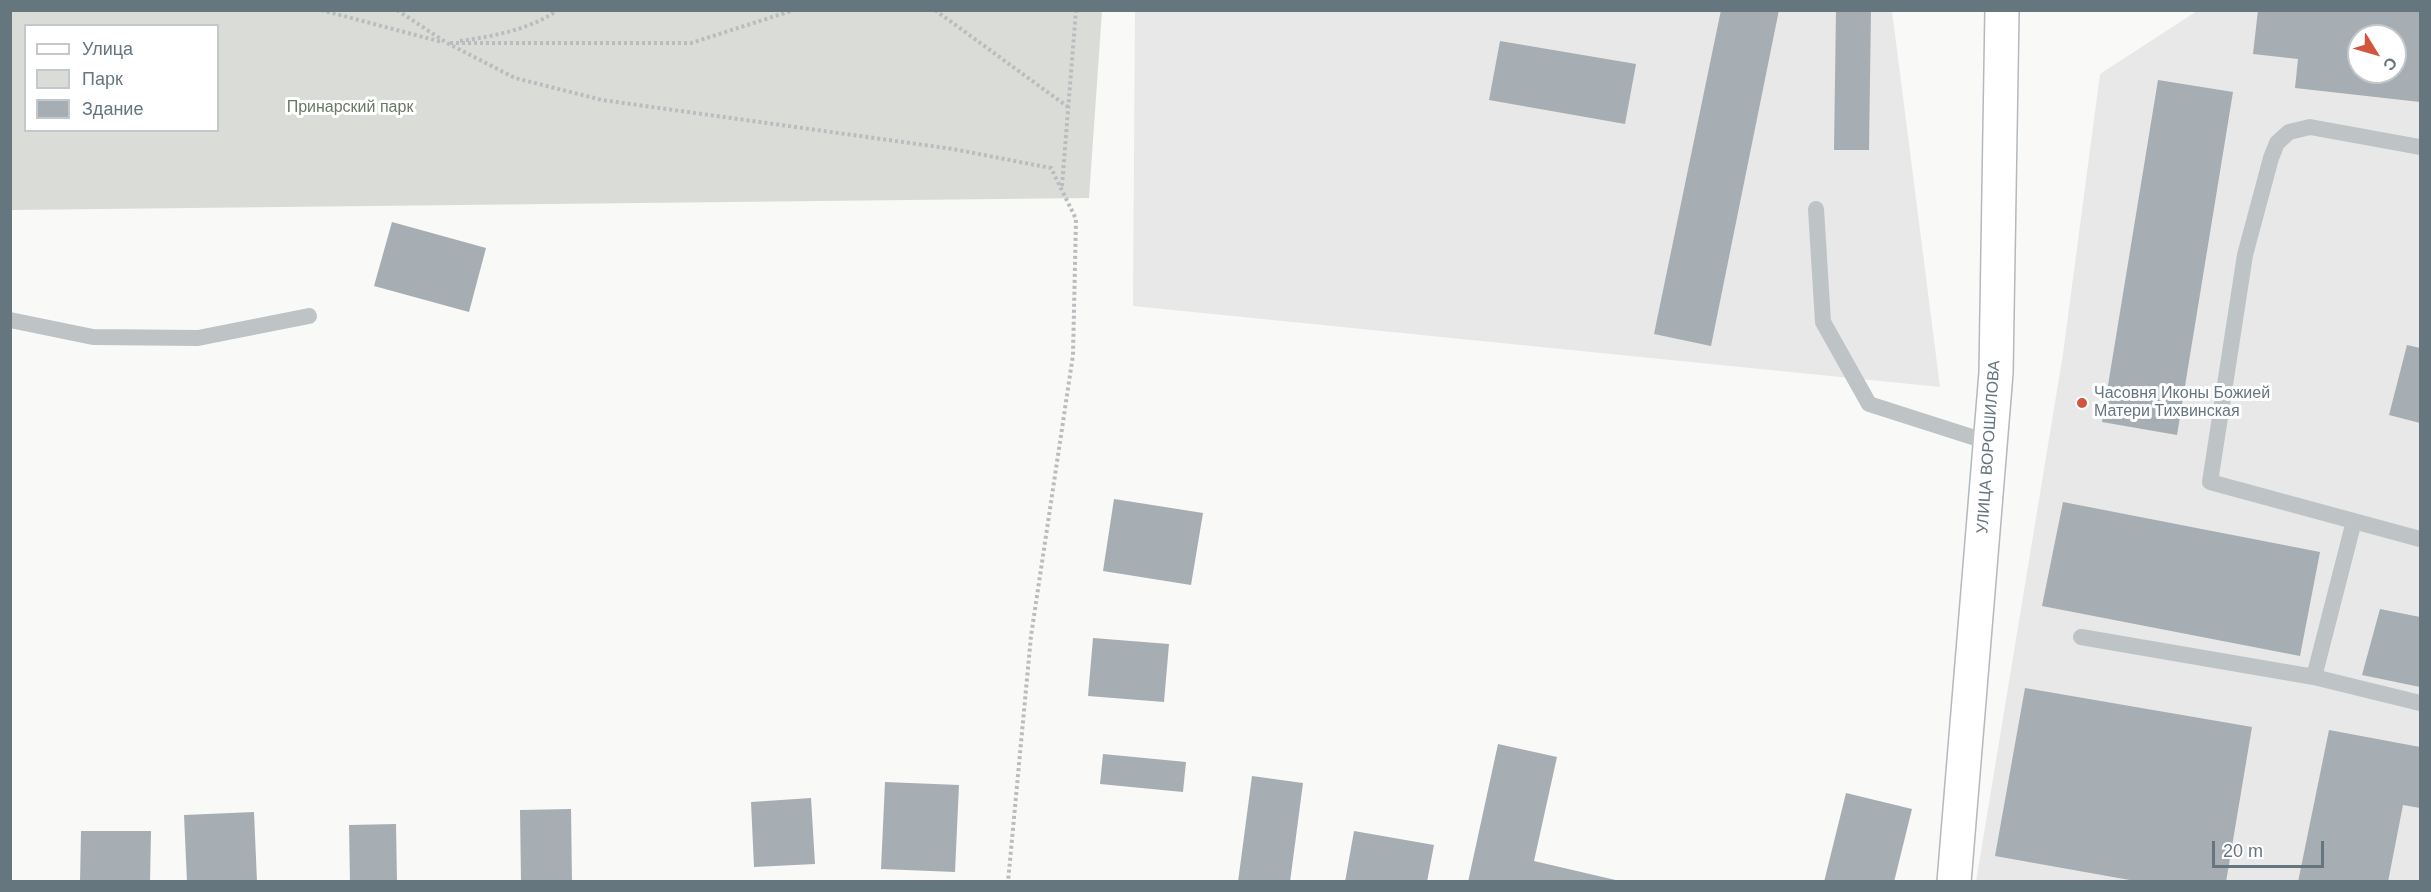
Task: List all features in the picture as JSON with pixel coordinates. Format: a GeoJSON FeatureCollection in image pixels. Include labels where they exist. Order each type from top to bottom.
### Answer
{"type":"FeatureCollection","features":[{"type":"Feature","properties":{"kind":"main road","name":"УЛИЦА ВОРОШИЛОВА"},"geometry":{"type":"LineString","coordinates":[[1954,882],[1996,373],[2002,10]]}},
{"type":"Feature","properties":{"kind":"lane"},"geometry":{"type":"LineString","coordinates":[[2421,147],[2310,127],[2289,132],[2277,143],[2245,255],[2210,482],[2421,539]]}},
{"type":"Feature","properties":{"kind":"lane"},"geometry":{"type":"LineString","coordinates":[[1816,209],[1823,322],[1869,404],[1990,443]]}},
{"type":"Feature","properties":{"kind":"lane"},"geometry":{"type":"LineString","coordinates":[[10,320],[93,337],[198,338],[309,316]]}},
{"type":"Feature","properties":{"kind":"lane"},"geometry":{"type":"LineString","coordinates":[[2314,677],[2354,520]]}},
{"type":"Feature","properties":{"kind":"lane"},"geometry":{"type":"LineString","coordinates":[[2081,637],[2314,677],[2421,703]]}},
{"type":"Feature","properties":{"kind":"path"},"geometry":{"type":"LineString","coordinates":[[321,10],[447,43],[691,43],[794,10]]}},
{"type":"Feature","properties":{"kind":"path"},"geometry":{"type":"LineString","coordinates":[[397,10],[447,43],[515,78],[602,100],[954,149],[1051,168],[1076,219],[1073,355],[1030,636],[1008,882]]}},
{"type":"Feature","properties":{"kind":"path"},"geometry":{"type":"LineString","coordinates":[[447,43],[502,35],[549,17],[558,10]]}},
{"type":"Feature","properties":{"kind":"path"},"geometry":{"type":"LineString","coordinates":[[934,10],[1068,107]]}},
{"type":"Feature","properties":{"kind":"path"},"geometry":{"type":"LineString","coordinates":[[1061,189],[1076,10]]}},
{"type":"Feature","properties":{"kind":"shaded area"},"geometry":{"type":"Polygon","coordinates":[[[1135,11],[1892,11],[1940,387],[1133,306],[1135,11]]]}},
{"type":"Feature","properties":{"kind":"shaded area"},"geometry":{"type":"Polygon","coordinates":[[[2197,11],[2420,11],[2420,881],[1976,882],[2063,354],[2100,74],[2197,11]]]}},
{"type":"Feature","properties":{"kind":"green space","name":"Принарский парк"},"geometry":{"type":"Polygon","coordinates":[[[10,11],[1102,11],[1089,198],[11,210],[10,11]]]}},
{"type":"Feature","properties":{"kind":"building"},"geometry":{"type":"Polygon","coordinates":[[[1721,10],[1779,10],[1711,346],[1654,334],[1721,10]]]}},
{"type":"Feature","properties":{"kind":"building"},"geometry":{"type":"Polygon","coordinates":[[[1836,10],[1871,10],[1869,150],[1834,150],[1836,10]]]}},
{"type":"Feature","properties":{"kind":"building"},"geometry":{"type":"Polygon","coordinates":[[[2258,10],[2420,10],[2420,102],[2295,88],[2298,59],[2253,54],[2258,10]]]}},
{"type":"Feature","properties":{"kind":"building"},"geometry":{"type":"Polygon","coordinates":[[[1500,41],[1636,64],[1625,124],[1489,100],[1500,41]]]}},
{"type":"Feature","properties":{"kind":"building"},"geometry":{"type":"Polygon","coordinates":[[[2158,80],[2233,92],[2177,435],[2102,422],[2158,80]]]}},
{"type":"Feature","properties":{"kind":"building"},"geometry":{"type":"Polygon","coordinates":[[[392,222],[486,248],[469,312],[374,286],[392,222]]]}},
{"type":"Feature","properties":{"kind":"building"},"geometry":{"type":"Polygon","coordinates":[[[2407,345],[2420,348],[2420,423],[2389,415],[2407,345]]]}},
{"type":"Feature","properties":{"kind":"building"},"geometry":{"type":"Polygon","coordinates":[[[1114,499],[1203,513],[1191,585],[1103,571],[1114,499]]]}},
{"type":"Feature","properties":{"kind":"building"},"geometry":{"type":"Polygon","coordinates":[[[2063,502],[2320,552],[2300,656],[2042,606],[2063,502]]]}},
{"type":"Feature","properties":{"kind":"building"},"geometry":{"type":"Polygon","coordinates":[[[2380,609],[2420,617],[2420,687],[2362,675],[2380,609]]]}},
{"type":"Feature","properties":{"kind":"building"},"geometry":{"type":"Polygon","coordinates":[[[1093,638],[1169,644],[1164,702],[1088,696],[1093,638]]]}},
{"type":"Feature","properties":{"kind":"building"},"geometry":{"type":"Polygon","coordinates":[[[2025,688],[2252,727],[2226,882],[2141,882],[1995,856],[2025,688]]]}},
{"type":"Feature","properties":{"kind":"building"},"geometry":{"type":"Polygon","coordinates":[[[2329,730],[2420,747],[2420,808],[2403,805],[2388,882],[2298,882],[2329,730]]]}},
{"type":"Feature","properties":{"kind":"building"},"geometry":{"type":"Polygon","coordinates":[[[1498,744],[1557,757],[1534,861],[1624,882],[1468,882],[1498,744]]]}},
{"type":"Feature","properties":{"kind":"building"},"geometry":{"type":"Polygon","coordinates":[[[1103,754],[1186,762],[1183,792],[1100,784],[1103,754]]]}},
{"type":"Feature","properties":{"kind":"building"},"geometry":{"type":"Polygon","coordinates":[[[1252,776],[1303,783],[1290,882],[1238,882],[1252,776]]]}},
{"type":"Feature","properties":{"kind":"building"},"geometry":{"type":"Polygon","coordinates":[[[885,782],[959,785],[955,872],[881,869],[885,782]]]}},
{"type":"Feature","properties":{"kind":"building"},"geometry":{"type":"Polygon","coordinates":[[[1846,793],[1912,809],[1894,882],[1824,882],[1846,793]]]}},
{"type":"Feature","properties":{"kind":"building"},"geometry":{"type":"Polygon","coordinates":[[[811,798],[815,864],[754,867],[751,802],[811,798]]]}},
{"type":"Feature","properties":{"kind":"building"},"geometry":{"type":"Polygon","coordinates":[[[571,809],[572,882],[521,882],[520,810],[571,809]]]}},
{"type":"Feature","properties":{"kind":"building"},"geometry":{"type":"Polygon","coordinates":[[[254,812],[257,882],[187,882],[184,815],[254,812]]]}},
{"type":"Feature","properties":{"kind":"building"},"geometry":{"type":"Polygon","coordinates":[[[396,824],[397,882],[350,882],[349,825],[396,824]]]}},
{"type":"Feature","properties":{"kind":"building"},"geometry":{"type":"Polygon","coordinates":[[[81,831],[151,831],[150,882],[80,882],[81,831]]]}},
{"type":"Feature","properties":{"kind":"building"},"geometry":{"type":"Polygon","coordinates":[[[1354,831],[1434,845],[1427,882],[1345,882],[1354,831]]]}},
{"type":"Feature","properties":{"kind":"place","name":"Часовня Иконы Божией Матери Тихвинская"},"geometry":{"type":"Point","coordinates":[2082,403]}}]}
